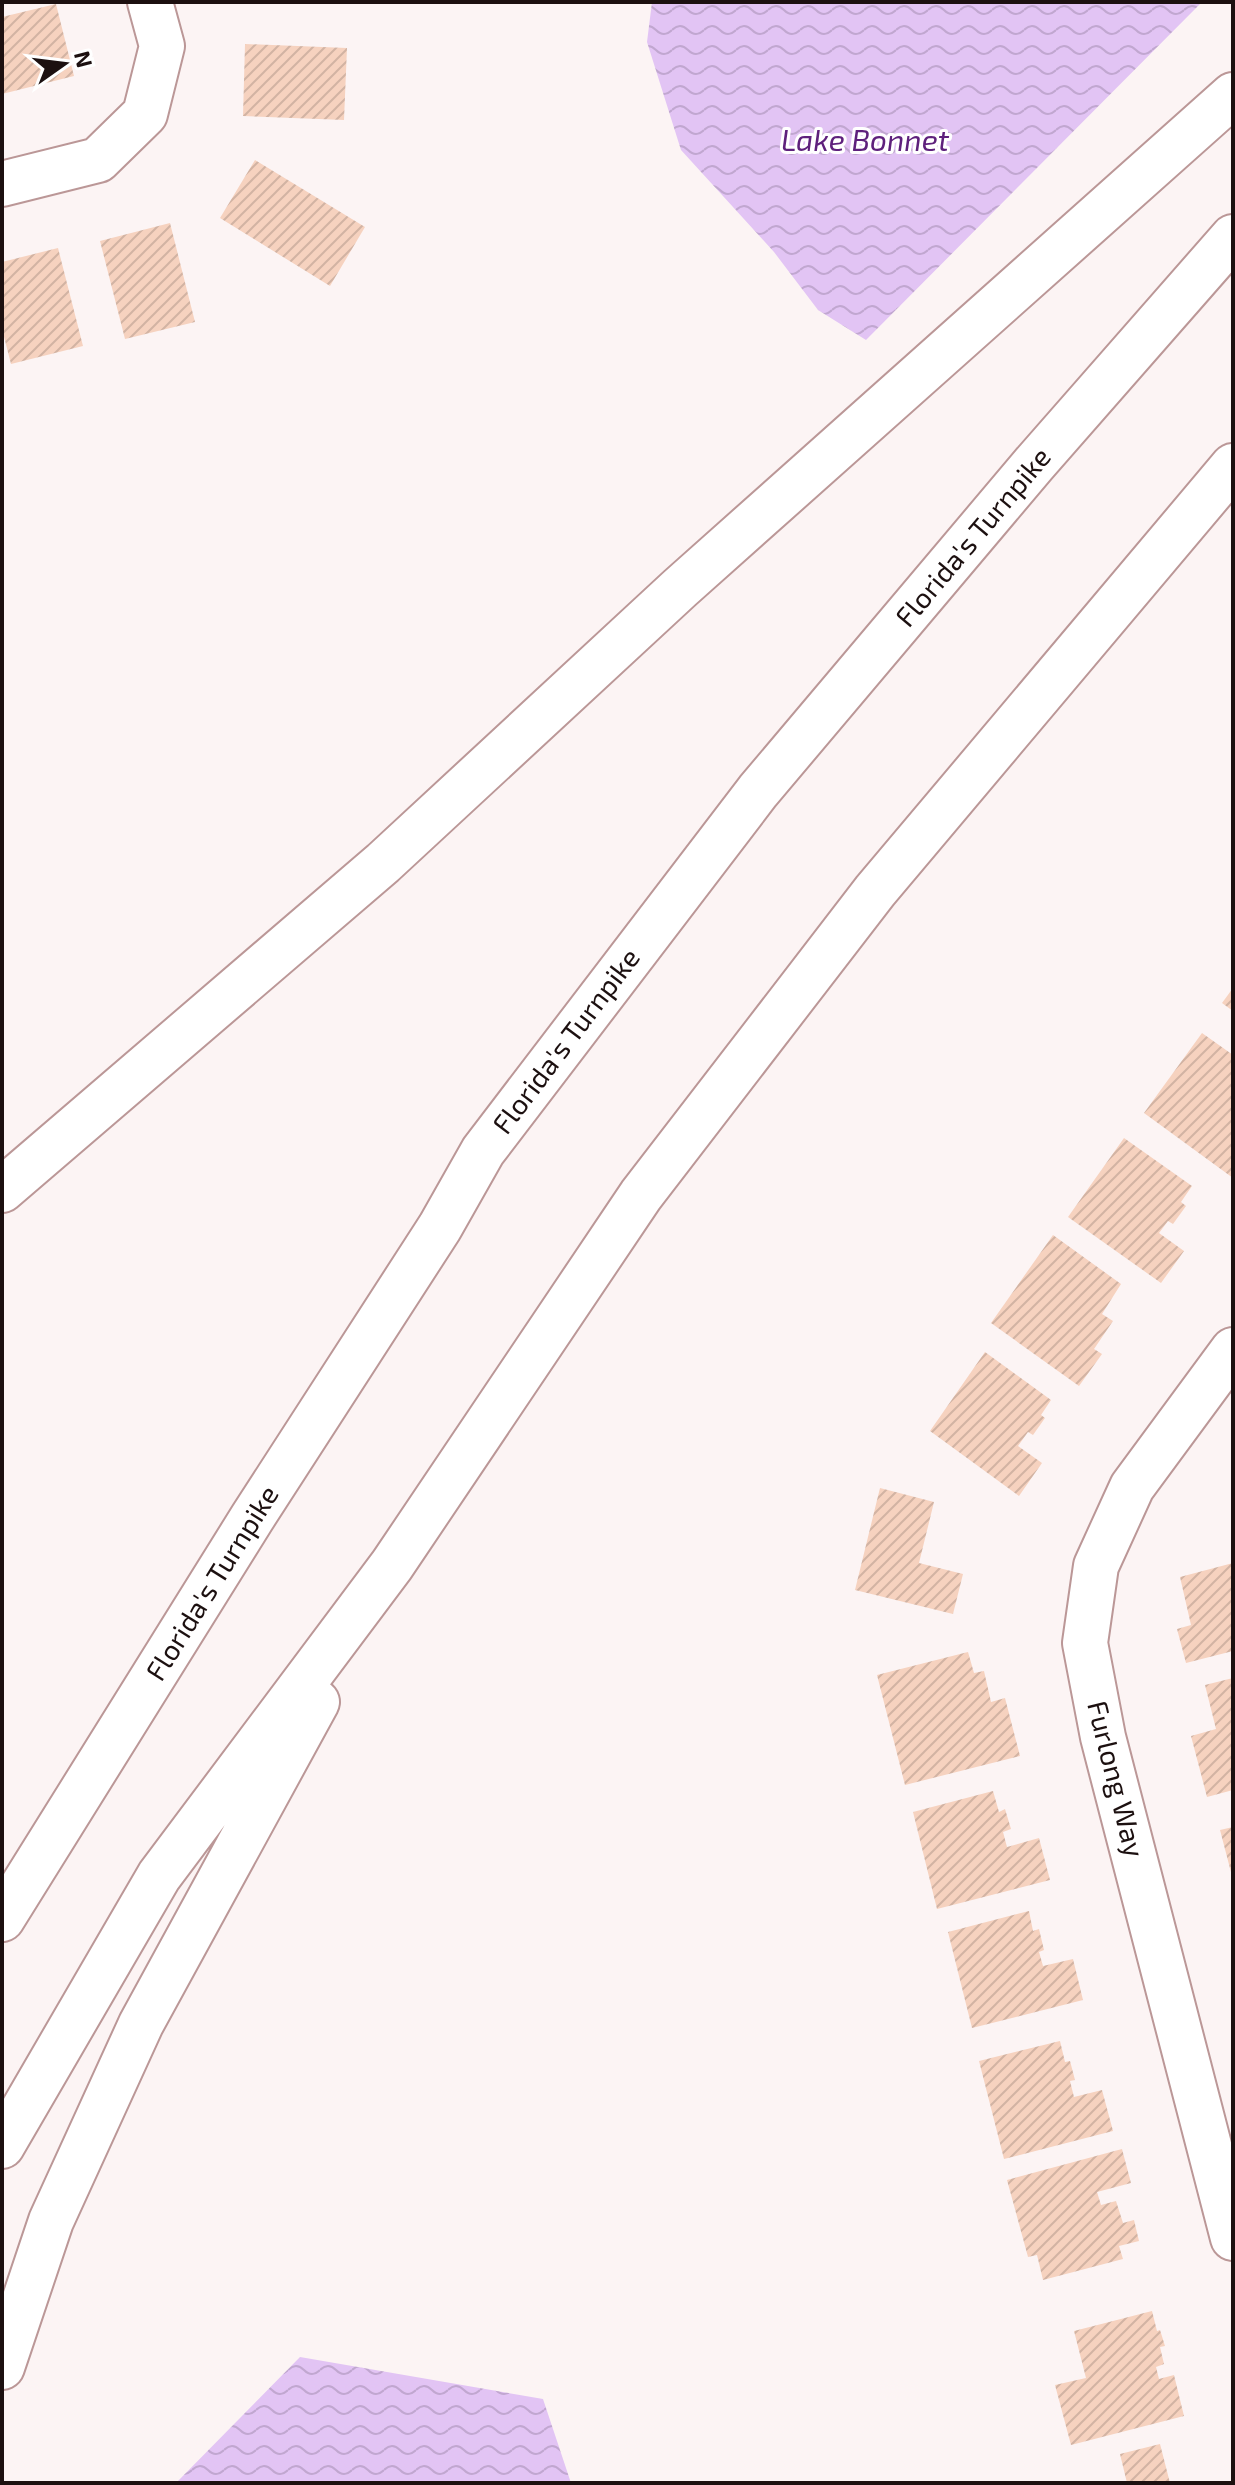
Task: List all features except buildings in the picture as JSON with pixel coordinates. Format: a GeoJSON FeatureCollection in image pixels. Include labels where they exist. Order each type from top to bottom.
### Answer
{"type":"FeatureCollection","features":[{"type":"Feature","properties":{"kind":"main road"},"geometry":{"type":"LineString","coordinates":[[2,184],[98,160],[145,114],[162,46],[150,2]]}},
{"type":"Feature","properties":{"kind":"main road"},"geometry":{"type":"LineString","coordinates":[[2,1190],[383,863],[680,588],[1233,95]]}},
{"type":"Feature","properties":{"kind":"main road","name":"Florida's Turnpike"},"geometry":{"type":"LineString","coordinates":[[2,1919],[252,1518],[440,1227],[483,1151],[758,791],[1034,464],[1233,237]]}},
{"type":"Feature","properties":{"kind":"main road"},"geometry":{"type":"LineString","coordinates":[[2,2146],[159,1876],[392,1565],[651,1183],[875,891],[1233,466]]}},
{"type":"Feature","properties":{"kind":"main road","name":"Furlong Way"},"geometry":{"type":"LineString","coordinates":[[1233,1350],[1132,1487],[1096,1566],[1085,1643],[1103,1737],[1233,2238]]}},
{"type":"Feature","properties":{"kind":"main road"},"geometry":{"type":"LineString","coordinates":[[2,2367],[51,2221],[141,2024],[392,1565]]}},
{"type":"Feature","properties":{"kind":"water","name":"Lake Bonnet"},"geometry":{"type":"Polygon","coordinates":[[[652,2],[1202,2],[866,340],[818,310],[774,252],[681,150],[647,42],[652,2]]]}},
{"type":"Feature","properties":{"kind":"water"},"geometry":{"type":"Polygon","coordinates":[[[300,2357],[543,2399],[571,2483],[176,2483],[300,2357]]]}}]}
